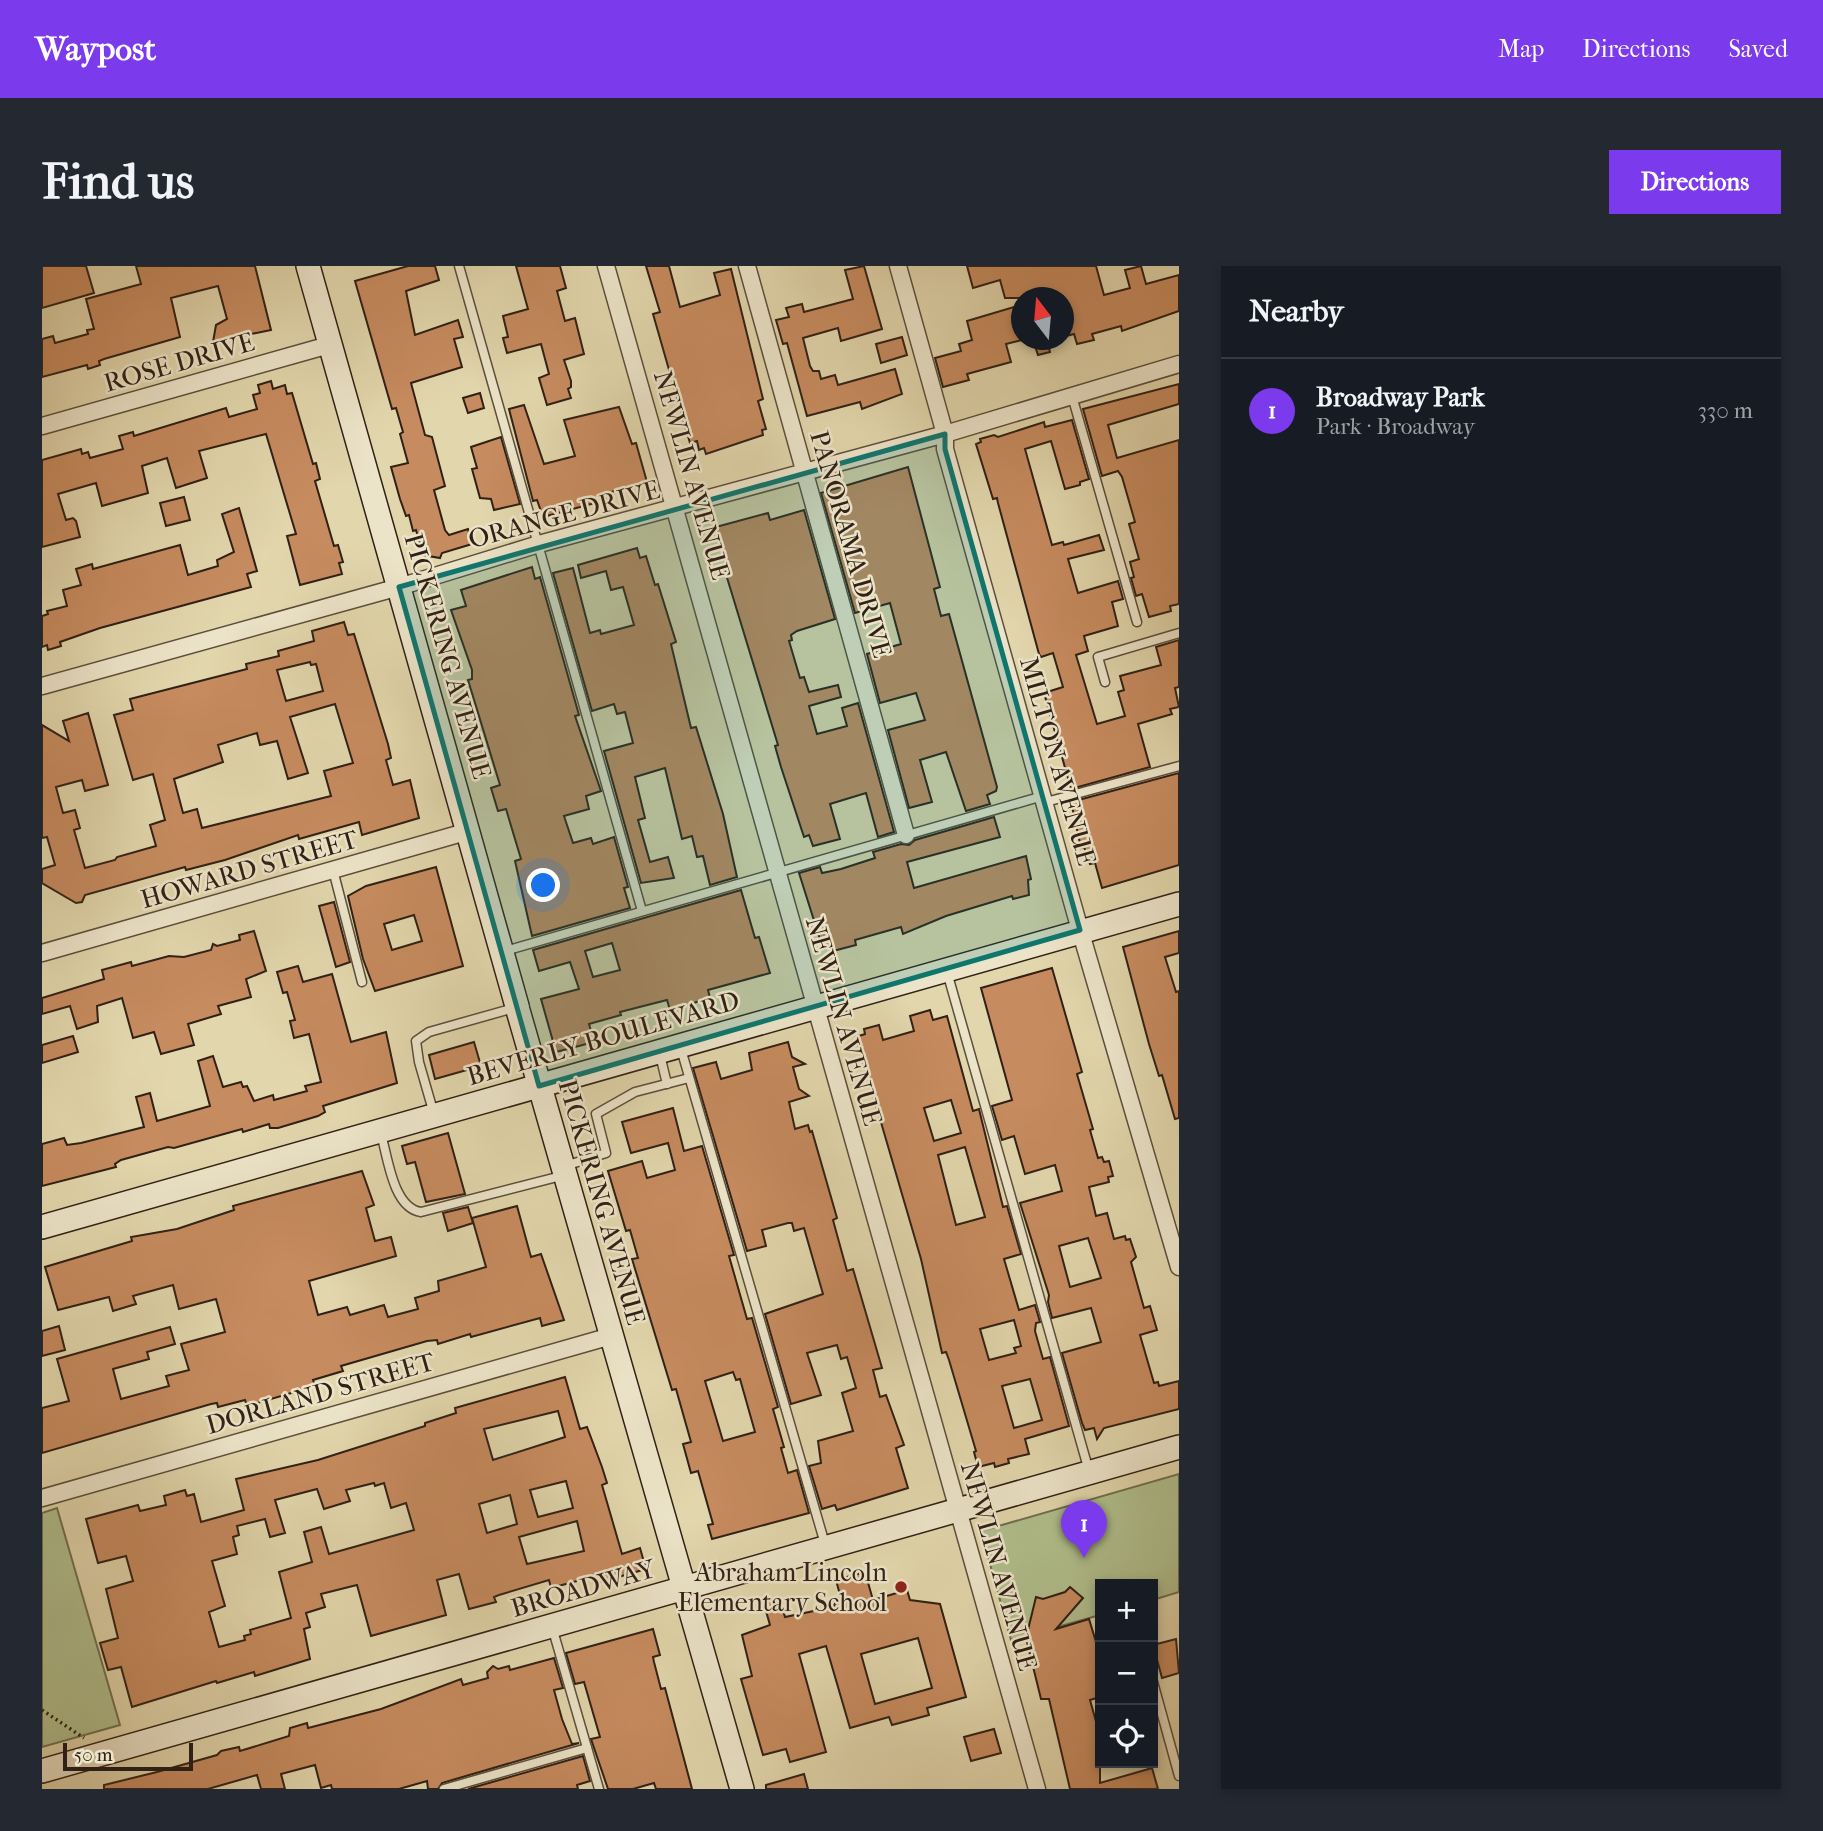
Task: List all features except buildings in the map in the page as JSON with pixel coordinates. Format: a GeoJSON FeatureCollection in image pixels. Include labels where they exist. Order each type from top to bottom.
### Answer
{"type":"FeatureCollection","features":[{"type":"Feature","properties":{"kind":"street","name":"PICKERING AVENUE"},"geometry":{"type":"LineString","coordinates":[[308,266],[563,1171],[742,1789]]}},
{"type":"Feature","properties":{"kind":"street","name":"NEWLIN AVENUE"},"geometry":{"type":"LineString","coordinates":[[606,266],[677,509],[813,1007],[1037,1789]]}},
{"type":"Feature","properties":{"kind":"street","name":"PANORAMA DRIVE"},"geometry":{"type":"LineString","coordinates":[[747,266],[906,835]]}},
{"type":"Feature","properties":{"kind":"street","name":"MILTON AVENUE"},"geometry":{"type":"LineString","coordinates":[[898,266],[945,434],[945,449],[1080,930],[1179,1267]]}},
{"type":"Feature","properties":{"kind":"street","name":"ROSE DRIVE"},"geometry":{"type":"LineString","coordinates":[[42,426],[330,345]]}},
{"type":"Feature","properties":{"kind":"street","name":"ORANGE DRIVE"},"geometry":{"type":"LineString","coordinates":[[42,686],[398,587],[539,544],[677,509],[945,434],[1179,365]]}},
{"type":"Feature","properties":{"kind":"street","name":"HOWARD STREET"},"geometry":{"type":"LineString","coordinates":[[42,953],[469,831]]}},
{"type":"Feature","properties":{"kind":"street","name":"BEVERLY BOULEVARD"},"geometry":{"type":"LineString","coordinates":[[42,1227],[1179,904]]}},
{"type":"Feature","properties":{"kind":"street","name":"DORLAND STREET"},"geometry":{"type":"LineString","coordinates":[[42,1498],[611,1336]]}},
{"type":"Feature","properties":{"kind":"street","name":"BROADWAY"},"geometry":{"type":"LineString","coordinates":[[42,1771],[1179,1447]]}},
{"type":"Feature","properties":{"kind":"lane"},"geometry":{"type":"LineString","coordinates":[[459,266],[642,911]]}},
{"type":"Feature","properties":{"kind":"lane"},"geometry":{"type":"LineString","coordinates":[[1072,396],[1137,622]]}},
{"type":"Feature","properties":{"kind":"lane"},"geometry":{"type":"LineString","coordinates":[[1105,682],[1098,657],[1179,633]]}},
{"type":"Feature","properties":{"kind":"lane"},"geometry":{"type":"LineString","coordinates":[[502,952],[906,835],[1179,766]]}},
{"type":"Feature","properties":{"kind":"lane"},"geometry":{"type":"LineString","coordinates":[[333,870],[362,982]]}},
{"type":"Feature","properties":{"kind":"lane"},"geometry":{"type":"LineString","coordinates":[[946,969],[1090,1472]]}},
{"type":"Feature","properties":{"kind":"lane"},"geometry":{"type":"LineString","coordinates":[[434,1115],[416,1041],[429,1032],[517,1006]]}},
{"type":"Feature","properties":{"kind":"lane"},"geometry":{"type":"LineString","coordinates":[[669,1049],[689,1078],[826,1547]]}},
{"type":"Feature","properties":{"kind":"lane"},"geometry":{"type":"LineString","coordinates":[[667,1084],[669,1049]]}},
{"type":"Feature","properties":{"kind":"lane"},"geometry":{"type":"LineString","coordinates":[[380,1131],[402,1202],[410,1211],[421,1212],[563,1171],[606,1153],[596,1114],[635,1092],[689,1078]]}},
{"type":"Feature","properties":{"kind":"lane"},"geometry":{"type":"LineString","coordinates":[[552,1626],[599,1789]]}},
{"type":"Feature","properties":{"kind":"lane"},"geometry":{"type":"LineString","coordinates":[[1158,1700],[1179,1776]]}},
{"type":"Feature","properties":{"kind":"lane"},"geometry":{"type":"LineString","coordinates":[[444,1789],[587,1748]]}},
{"type":"Feature","properties":{"kind":"path"},"geometry":{"type":"LineString","coordinates":[[42,1710],[83,1735],[89,1757]]}},
{"type":"Feature","properties":{"kind":"highlighted area"},"geometry":{"type":"Polygon","coordinates":[[[945,434],[945,449],[1080,930],[539,1086],[399,587],[945,434]]]}},
{"type":"Feature","properties":{"kind":"green space"},"geometry":{"type":"Polygon","coordinates":[[[1179,1474],[1179,1592],[1158,1598],[1158,1579],[1095,1579],[1095,1616],[1011,1640],[981,1531],[1179,1474]]]}},
{"type":"Feature","properties":{"kind":"green space"},"geometry":{"type":"Polygon","coordinates":[[[57,1508],[120,1725],[42,1747],[42,1513],[57,1508]]]}},
{"type":"Feature","properties":{"kind":"place","name":"Broadway Park"},"geometry":{"type":"Point","coordinates":[1084,1558]}},
{"type":"Feature","properties":{"kind":"place","name":"Abraham Lincoln Elementary School"},"geometry":{"type":"Point","coordinates":[901,1587]}}]}
